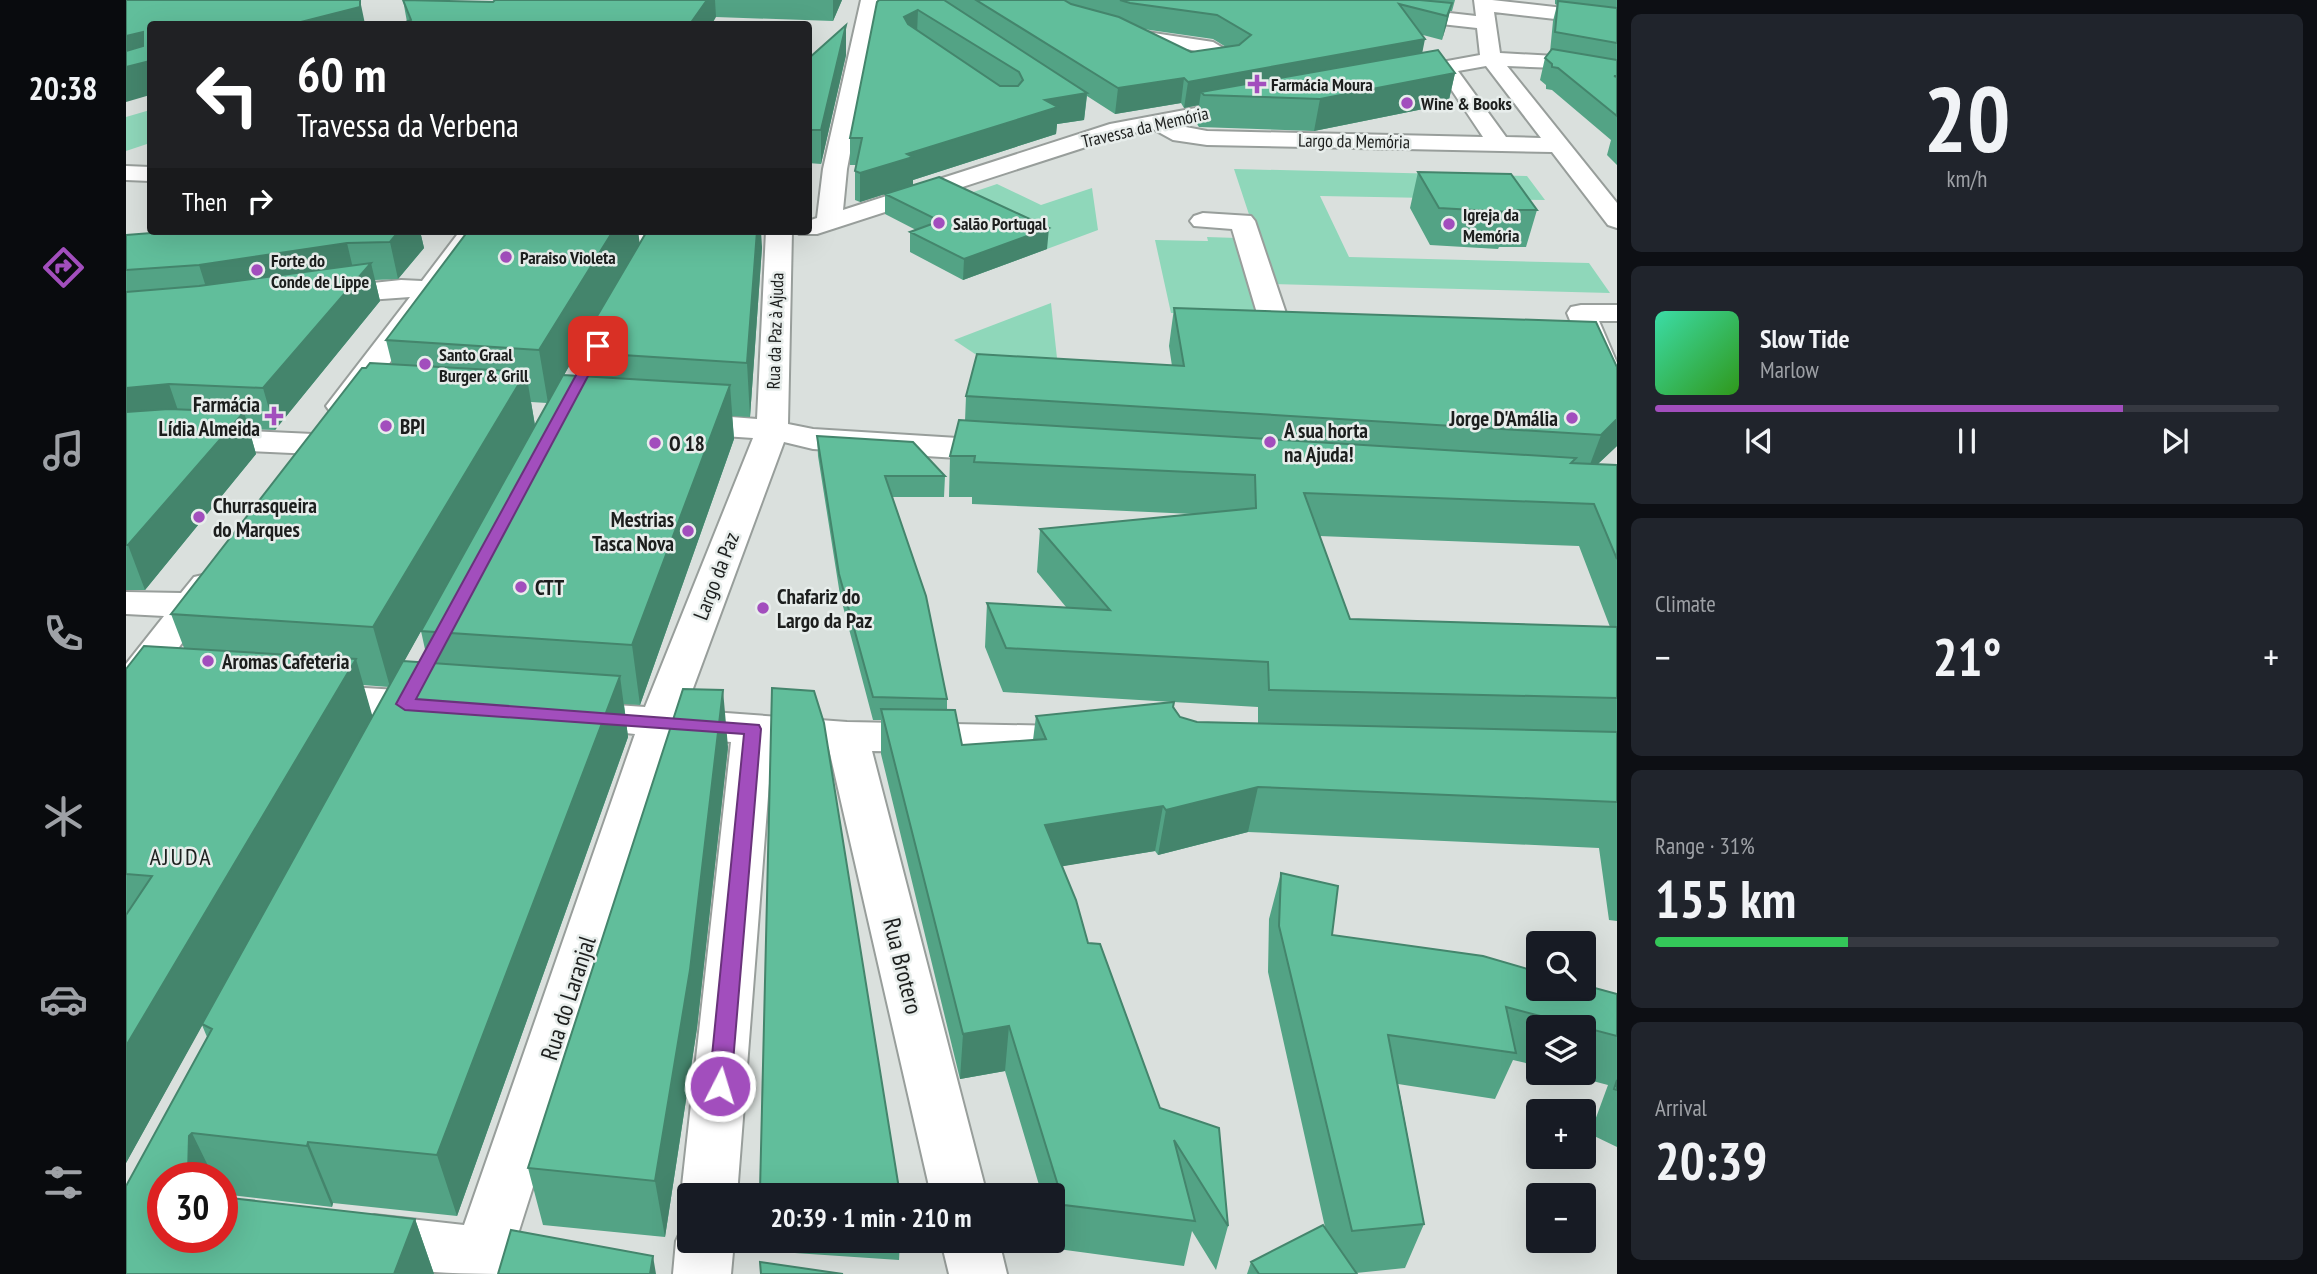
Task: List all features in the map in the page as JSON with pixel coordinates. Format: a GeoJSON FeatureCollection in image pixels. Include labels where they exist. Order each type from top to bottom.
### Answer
{"type":"FeatureCollection","features":[{"type":"Feature","properties":{"kind":"street"},"geometry":{"type":"LineString","coordinates":[[819,226],[835,169],[870,0]]}},
{"type":"Feature","properties":{"kind":"street"},"geometry":{"type":"LineString","coordinates":[[1019,0],[1054,8],[1077,22],[1125,35],[1206,46],[1235,61],[1183,66],[1125,35]]}},
{"type":"Feature","properties":{"kind":"street"},"geometry":{"type":"LineString","coordinates":[[1483,9],[1491,59],[1617,220]]}},
{"type":"Feature","properties":{"kind":"street"},"geometry":{"type":"LineString","coordinates":[[1380,12],[1483,9],[1617,20]]}},
{"type":"Feature","properties":{"kind":"street"},"geometry":{"type":"LineString","coordinates":[[1374,81],[1491,59],[1556,62],[1617,74]]}},
{"type":"Feature","properties":{"kind":"street"},"geometry":{"type":"LineString","coordinates":[[1438,69],[1452,76],[1499,144]]}},
{"type":"Feature","properties":{"kind":"street","name":"Travessa da Memória"},"geometry":{"type":"LineString","coordinates":[[819,226],[1118,129],[1265,101]]}},
{"type":"Feature","properties":{"kind":"street"},"geometry":{"type":"LineString","coordinates":[[1095,113],[1118,129]]}},
{"type":"Feature","properties":{"kind":"street","name":"Largo da Memória"},"geometry":{"type":"LineString","coordinates":[[1155,122],[1171,132],[1207,138],[1556,145]]}},
{"type":"Feature","properties":{"kind":"street"},"geometry":{"type":"LineString","coordinates":[[126,173],[147,174]]}},
{"type":"Feature","properties":{"kind":"street"},"geometry":{"type":"LineString","coordinates":[[1203,221],[1242,221],[1280,340]]}},
{"type":"Feature","properties":{"kind":"street"},"geometry":{"type":"LineString","coordinates":[[288,477],[470,235]]}},
{"type":"Feature","properties":{"kind":"street"},"geometry":{"type":"LineString","coordinates":[[639,272],[661,235]]}},
{"type":"Feature","properties":{"kind":"street"},"geometry":{"type":"LineString","coordinates":[[705,235],[726,236]]}},
{"type":"Feature","properties":{"kind":"street","name":"Rua da Paz à Ajuda"},"geometry":{"type":"LineString","coordinates":[[772,430],[778,235]]}},
{"type":"Feature","properties":{"kind":"street"},"geometry":{"type":"LineString","coordinates":[[295,298],[401,288],[427,289]]}},
{"type":"Feature","properties":{"kind":"street"},"geometry":{"type":"LineString","coordinates":[[1617,313],[1581,313],[1582,347],[1617,399]]}},
{"type":"Feature","properties":{"kind":"street"},"geometry":{"type":"LineString","coordinates":[[345,402],[385,405]]}},
{"type":"Feature","properties":{"kind":"street"},"geometry":{"type":"LineString","coordinates":[[654,422],[772,430],[813,439],[1032,453]]}},
{"type":"Feature","properties":{"kind":"street","name":"Largo da Paz"},"geometry":{"type":"LineString","coordinates":[[660,722],[772,430]]}},
{"type":"Feature","properties":{"kind":"street"},"geometry":{"type":"LineString","coordinates":[[126,443],[183,438],[313,444]]}},
{"type":"Feature","properties":{"kind":"street"},"geometry":{"type":"LineString","coordinates":[[128,688],[223,563]]}},
{"type":"Feature","properties":{"kind":"street"},"geometry":{"type":"LineString","coordinates":[[126,603],[192,605]]}},
{"type":"Feature","properties":{"kind":"street"},"geometry":{"type":"LineString","coordinates":[[385,740],[425,667]]}},
{"type":"Feature","properties":{"kind":"street"},"geometry":{"type":"LineString","coordinates":[[128,688],[179,688]]}},
{"type":"Feature","properties":{"kind":"street"},"geometry":{"type":"LineString","coordinates":[[272,695],[472,709]]}},
{"type":"Feature","properties":{"kind":"street"},"geometry":{"type":"LineString","coordinates":[[539,714],[848,736],[1064,740]]}},
{"type":"Feature","properties":{"kind":"street","name":"Rua do Laranjal"},"geometry":{"type":"LineString","coordinates":[[479,1265],[660,722]]}},
{"type":"Feature","properties":{"kind":"street"},"geometry":{"type":"LineString","coordinates":[[710,1183],[753,729]]}},
{"type":"Feature","properties":{"kind":"street","name":"Rua Brotero"},"geometry":{"type":"LineString","coordinates":[[848,736],[956,1183]]}},
{"type":"Feature","properties":{"kind":"street"},"geometry":{"type":"LineString","coordinates":[[318,1236],[479,1265],[565,1265]]}},
{"type":"Feature","properties":{"kind":"street"},"geometry":{"type":"LineString","coordinates":[[702,1274],[704,1253]]}},
{"type":"Feature","properties":{"kind":"street"},"geometry":{"type":"LineString","coordinates":[[973,1253],[978,1274]]}},
{"type":"Feature","properties":{"kind":"green space"},"geometry":{"type":"Polygon","coordinates":[[[147,111],[147,144],[126,151],[126,117],[147,111]]]}},
{"type":"Feature","properties":{"kind":"green space"},"geometry":{"type":"Polygon","coordinates":[[[1234,169],[1527,176],[1545,200],[1320,196],[1349,257],[1589,263],[1610,293],[1272,284],[1234,169]]]}},
{"type":"Feature","properties":{"kind":"green space"},"geometry":{"type":"Polygon","coordinates":[[[997,184],[1041,205],[1092,188],[1098,230],[1047,249],[993,223],[938,204],[997,184]]]}},
{"type":"Feature","properties":{"kind":"green space"},"geometry":{"type":"Polygon","coordinates":[[[1207,237],[1237,238],[1260,315],[1171,313],[1155,240],[1208,241],[1207,237]]]}},
{"type":"Feature","properties":{"kind":"green space"},"geometry":{"type":"Polygon","coordinates":[[[1051,303],[1057,358],[993,366],[954,340],[1051,303]]]}},
{"type":"Feature","properties":{"kind":"building"},"geometry":{"type":"Polygon","coordinates":[[[126,0],[360,0],[360,7],[305,21],[147,21],[147,62],[126,67],[126,51],[143,46],[143,32],[126,36],[126,0]]]}},
{"type":"Feature","properties":{"kind":"building"},"geometry":{"type":"Polygon","coordinates":[[[403,0],[707,0],[692,21],[408,21],[411,20],[403,0]]]}},
{"type":"Feature","properties":{"kind":"building"},"geometry":{"type":"Polygon","coordinates":[[[944,0],[1087,93],[1045,100],[1058,107],[907,154],[913,157],[860,173],[855,171],[862,138],[850,138],[877,2],[944,0]],[[918,10],[904,17],[908,24],[1000,86],[1018,86],[1023,80],[1019,72],[918,10]]]}},
{"type":"Feature","properties":{"kind":"building"},"geometry":{"type":"Polygon","coordinates":[[[976,0],[1064,0],[1119,17],[1191,52],[1239,45],[1251,35],[1217,15],[1120,0],[1420,0],[1452,3],[1447,16],[1399,4],[1425,39],[1188,82],[1184,78],[1118,88],[976,0]]]}},
{"type":"Feature","properties":{"kind":"building"},"geometry":{"type":"Polygon","coordinates":[[[1558,1],[1617,8],[1617,43],[1555,32],[1558,1]]]}},
{"type":"Feature","properties":{"kind":"building"},"geometry":{"type":"Polygon","coordinates":[[[846,25],[821,130],[812,130],[812,55],[846,25]]]}},
{"type":"Feature","properties":{"kind":"building"},"geometry":{"type":"Polygon","coordinates":[[[1552,49],[1617,60],[1617,76],[1614,76],[1617,77],[1617,116],[1558,68],[1552,67],[1545,58],[1552,49]]]}},
{"type":"Feature","properties":{"kind":"building"},"geometry":{"type":"Polygon","coordinates":[[[1438,50],[1455,73],[1320,99],[1204,95],[1201,92],[1438,50]]]}},
{"type":"Feature","properties":{"kind":"building"},"geometry":{"type":"Polygon","coordinates":[[[1418,172],[1511,174],[1537,210],[1507,210],[1508,212],[1439,208],[1418,172]]]}},
{"type":"Feature","properties":{"kind":"building"},"geometry":{"type":"Polygon","coordinates":[[[939,177],[1049,228],[964,259],[910,232],[940,221],[885,194],[939,177]]]}},
{"type":"Feature","properties":{"kind":"building"},"geometry":{"type":"Polygon","coordinates":[[[126,235],[396,235],[390,242],[347,243],[199,265],[126,270],[126,235]]]}},
{"type":"Feature","properties":{"kind":"building"},"geometry":{"type":"Polygon","coordinates":[[[465,235],[611,235],[539,350],[386,340],[465,235]]]}},
{"type":"Feature","properties":{"kind":"building"},"geometry":{"type":"Polygon","coordinates":[[[645,235],[757,235],[747,363],[576,352],[645,235]]]}},
{"type":"Feature","properties":{"kind":"building"},"geometry":{"type":"Polygon","coordinates":[[[371,263],[263,388],[169,384],[126,388],[126,292],[199,286],[371,263]]]}},
{"type":"Feature","properties":{"kind":"building"},"geometry":{"type":"Polygon","coordinates":[[[1174,308],[1596,322],[1617,367],[1617,419],[1601,435],[966,396],[977,354],[1184,366],[1174,308]]]}},
{"type":"Feature","properties":{"kind":"building"},"geometry":{"type":"Polygon","coordinates":[[[370,363],[526,372],[373,627],[171,614],[362,368],[366,368],[370,363]]]}},
{"type":"Feature","properties":{"kind":"building"},"geometry":{"type":"Polygon","coordinates":[[[563,375],[730,385],[632,645],[421,631],[563,375]]]}},
{"type":"Feature","properties":{"kind":"building"},"geometry":{"type":"Polygon","coordinates":[[[169,409],[244,412],[126,545],[126,412],[169,409]]]}},
{"type":"Feature","properties":{"kind":"building"},"geometry":{"type":"Polygon","coordinates":[[[959,420],[1576,458],[1571,463],[1617,465],[1617,559],[1594,504],[1304,493],[1350,619],[1617,627],[1617,698],[1269,690],[1268,662],[1006,648],[987,603],[1110,610],[1040,529],[1256,508],[1255,475],[974,462],[975,456],[950,456],[959,420]]]}},
{"type":"Feature","properties":{"kind":"building"},"geometry":{"type":"Polygon","coordinates":[[[817,436],[913,442],[945,476],[885,476],[926,596],[947,699],[873,697],[839,574],[817,436]]]}},
{"type":"Feature","properties":{"kind":"building"},"geometry":{"type":"Polygon","coordinates":[[[144,646],[356,659],[126,1046],[126,915],[152,876],[126,874],[126,669],[144,646]]]}},
{"type":"Feature","properties":{"kind":"building"},"geometry":{"type":"Polygon","coordinates":[[[403,661],[620,676],[437,1155],[308,1142],[307,1146],[192,1133],[189,1136],[188,1162],[147,1162],[147,1253],[238,1253],[238,1199],[415,1219],[394,1274],[126,1274],[126,1186],[212,1029],[202,1024],[403,661]]]}},
{"type":"Feature","properties":{"kind":"building"},"geometry":{"type":"Polygon","coordinates":[[[772,688],[814,691],[824,723],[898,1183],[760,1183],[772,688]]]}},
{"type":"Feature","properties":{"kind":"building"},"geometry":{"type":"Polygon","coordinates":[[[683,689],[723,690],[690,970],[655,1181],[528,1168],[683,689]]]}},
{"type":"Feature","properties":{"kind":"building"},"geometry":{"type":"Polygon","coordinates":[[[1174,702],[1173,707],[1180,717],[1197,722],[1617,732],[1617,802],[1258,787],[1166,810],[1163,806],[1045,825],[1076,900],[1088,943],[1100,944],[1160,1108],[1219,1128],[1228,1226],[1174,1140],[1195,1221],[1065,1205],[1065,1183],[1057,1183],[1009,1026],[963,1034],[881,709],[955,710],[962,745],[1046,739],[1036,716],[1174,702]]]}},
{"type":"Feature","properties":{"kind":"building"},"geometry":{"type":"Polygon","coordinates":[[[1281,873],[1338,886],[1332,935],[1483,956],[1526,969],[1526,1001],[1596,1001],[1596,988],[1617,994],[1617,1036],[1596,1031],[1596,1015],[1537,1015],[1506,1007],[1516,1053],[1388,1035],[1424,1224],[1352,1231],[1279,926],[1281,873]]]}},
{"type":"Feature","properties":{"kind":"building"},"geometry":{"type":"Polygon","coordinates":[[[1323,1225],[1357,1274],[1259,1274],[1251,1262],[1323,1225]]]}},
{"type":"Feature","properties":{"kind":"building"},"geometry":{"type":"Polygon","coordinates":[[[511,1230],[653,1256],[650,1274],[498,1274],[511,1230]]]}},
{"type":"Feature","properties":{"kind":"building"},"geometry":{"type":"Polygon","coordinates":[[[760,1262],[843,1274],[761,1274],[760,1262]]]}},
{"type":"Feature","properties":{"kind":"place","name":"Farmácia Moura"},"geometry":{"type":"Point","coordinates":[1257,84]}},
{"type":"Feature","properties":{"kind":"place","name":"Wine & Books"},"geometry":{"type":"Point","coordinates":[1407,103]}},
{"type":"Feature","properties":{"kind":"place","name":"Salão Portugal"},"geometry":{"type":"Point","coordinates":[939,223]}},
{"type":"Feature","properties":{"kind":"place","name":"Igreja da Memória"},"geometry":{"type":"Point","coordinates":[1449,224]}},
{"type":"Feature","properties":{"kind":"place","name":"Paraiso Violeta"},"geometry":{"type":"Point","coordinates":[506,257]}},
{"type":"Feature","properties":{"kind":"place","name":"Forte do Conde de Lippe"},"geometry":{"type":"Point","coordinates":[257,270]}},
{"type":"Feature","properties":{"kind":"place","name":"Santo Graal Burger & Grill"},"geometry":{"type":"Point","coordinates":[425,364]}},
{"type":"Feature","properties":{"kind":"place","name":"Farmácia Lídia Almeida"},"geometry":{"type":"Point","coordinates":[274,416]}},
{"type":"Feature","properties":{"kind":"place","name":"Jorge D'Amália"},"geometry":{"type":"Point","coordinates":[1572,418]}},
{"type":"Feature","properties":{"kind":"place","name":"BPI"},"geometry":{"type":"Point","coordinates":[386,426]}},
{"type":"Feature","properties":{"kind":"place","name":"A sua horta na Ajuda!"},"geometry":{"type":"Point","coordinates":[1270,442]}},
{"type":"Feature","properties":{"kind":"place","name":"O 18"},"geometry":{"type":"Point","coordinates":[655,443]}},
{"type":"Feature","properties":{"kind":"place","name":"Churrasqueira do Marques"},"geometry":{"type":"Point","coordinates":[199,517]}},
{"type":"Feature","properties":{"kind":"place","name":"Mestrias Tasca Nova"},"geometry":{"type":"Point","coordinates":[688,531]}},
{"type":"Feature","properties":{"kind":"place","name":"CTT"},"geometry":{"type":"Point","coordinates":[521,587]}},
{"type":"Feature","properties":{"kind":"place","name":"Chafariz do Largo da Paz"},"geometry":{"type":"Point","coordinates":[763,608]}},
{"type":"Feature","properties":{"kind":"place","name":"Aromas Cafeteria"},"geometry":{"type":"Point","coordinates":[208,661]}},
{"type":"Feature","properties":{"kind":"district","name":"AJUDA"},"geometry":{"type":"Point","coordinates":[181,856]}},
{"type":"Feature","properties":{"kind":"route"},"geometry":{"type":"LineString","coordinates":[[598,346],[405,704],[753,729],[720,1086]]}}]}
